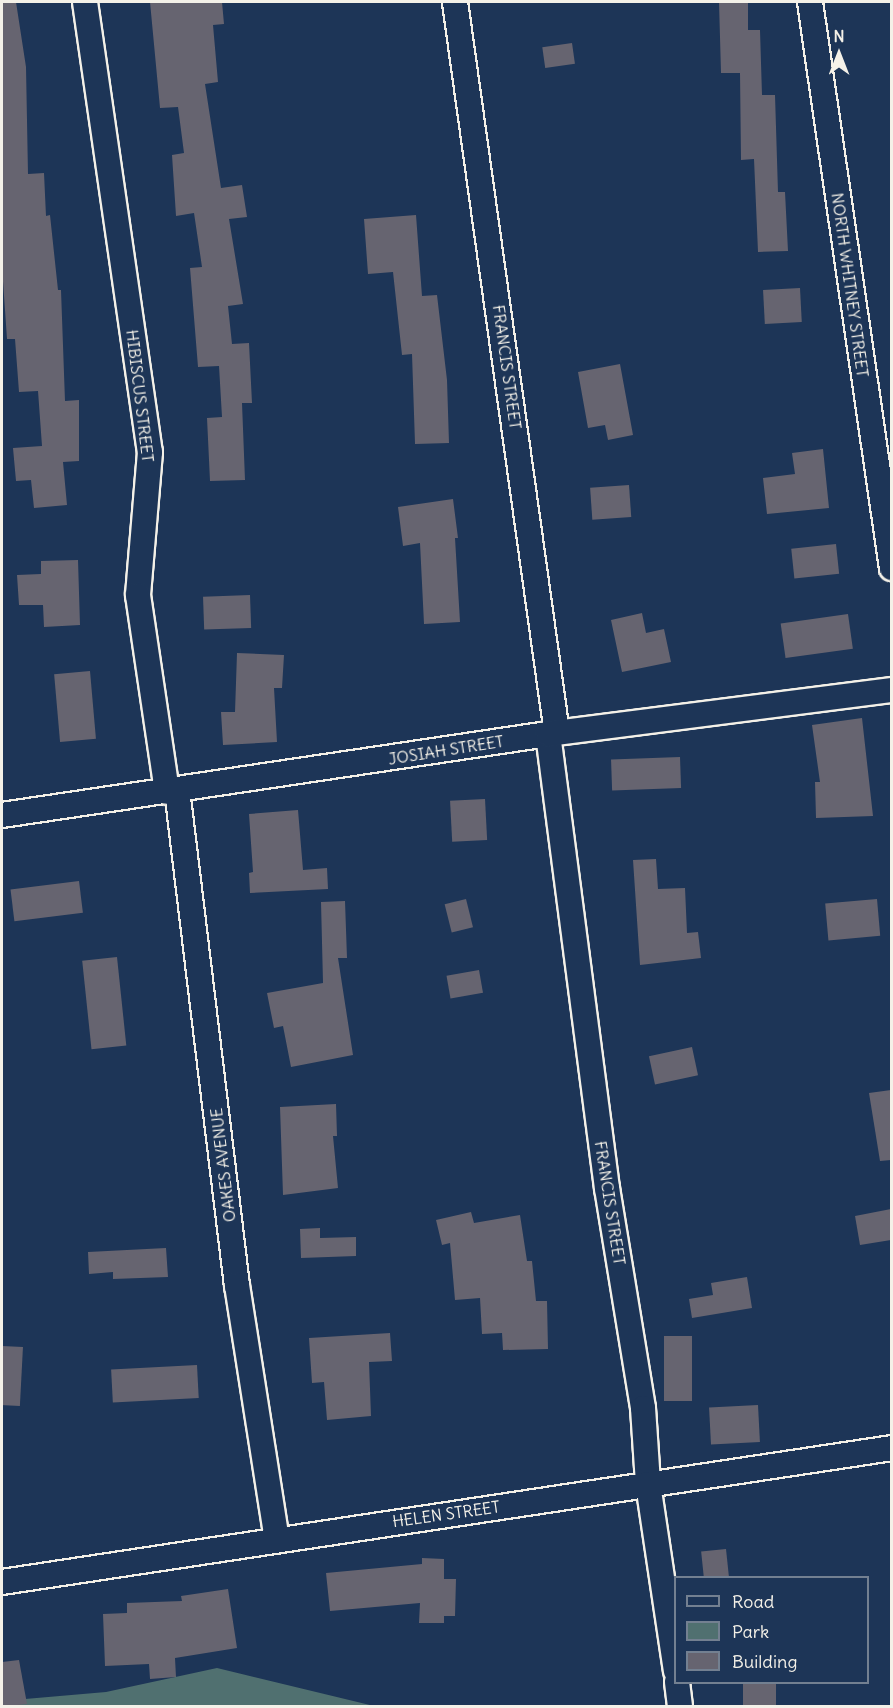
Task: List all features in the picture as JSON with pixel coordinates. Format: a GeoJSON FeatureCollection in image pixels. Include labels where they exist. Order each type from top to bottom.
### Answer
{"type":"FeatureCollection","features":[{"type":"Feature","properties":{"kind":"street","name":"HIBISCUS STREET"},"geometry":{"type":"LineString","coordinates":[[85,2],[150,452],[149,494],[140,550],[138,595],[172,791]]}},
{"type":"Feature","properties":{"kind":"street","name":"FRANCIS STREET"},"geometry":{"type":"LineString","coordinates":[[455,2],[552,734],[607,1188],[643,1408],[648,1484],[674,1664]]}},
{"type":"Feature","properties":{"kind":"street","name":"NORTH WHITNEY STREET"},"geometry":{"type":"LineString","coordinates":[[810,2],[891,568]]}},
{"type":"Feature","properties":{"kind":"street","name":"JOSIAH STREET"},"geometry":{"type":"LineString","coordinates":[[2,814],[552,734],[891,690]]}},
{"type":"Feature","properties":{"kind":"street","name":"OAKES AVENUE"},"geometry":{"type":"LineString","coordinates":[[172,791],[237,1285],[277,1539]]}},
{"type":"Feature","properties":{"kind":"street","name":"HELEN STREET"},"geometry":{"type":"LineString","coordinates":[[2,1582],[891,1448]]}},
{"type":"Feature","properties":{"kind":"street"},"geometry":{"type":"LineString","coordinates":[[677,1684],[680,1707]]}},
{"type":"Feature","properties":{"kind":"green space"},"geometry":{"type":"Polygon","coordinates":[[[217,1668],[374,1706],[2,1706],[2,1701],[106,1692],[217,1668]]]}},
{"type":"Feature","properties":{"kind":"building"},"geometry":{"type":"Polygon","coordinates":[[[2,2],[16,2],[26,67],[28,174],[44,173],[46,216],[50,215],[58,290],[61,290],[65,401],[79,400],[79,461],[63,462],[67,505],[34,508],[31,480],[16,481],[13,448],[42,446],[38,391],[19,392],[15,339],[7,339],[2,267],[2,2]]]}},
{"type":"Feature","properties":{"kind":"building"},"geometry":{"type":"Polygon","coordinates":[[[150,2],[222,2],[224,24],[213,25],[218,82],[205,84],[221,188],[242,185],[247,217],[229,219],[243,304],[228,306],[232,344],[249,343],[252,403],[242,403],[245,480],[210,481],[207,418],[222,417],[219,366],[198,367],[190,268],[202,267],[194,213],[176,216],[172,155],[184,153],[178,107],[160,108],[150,2]]]}},
{"type":"Feature","properties":{"kind":"building"},"geometry":{"type":"Polygon","coordinates":[[[719,2],[748,2],[748,30],[760,30],[762,95],[775,95],[778,192],[785,192],[788,251],[758,252],[754,159],[741,160],[740,73],[721,73],[719,2]]]}},
{"type":"Feature","properties":{"kind":"building"},"geometry":{"type":"Polygon","coordinates":[[[572,43],[575,64],[545,68],[542,47],[572,43]]]}},
{"type":"Feature","properties":{"kind":"building"},"geometry":{"type":"Polygon","coordinates":[[[416,215],[422,296],[437,295],[447,380],[449,443],[415,444],[412,354],[402,355],[393,272],[368,274],[364,219],[416,215]]]}},
{"type":"Feature","properties":{"kind":"building"},"geometry":{"type":"Polygon","coordinates":[[[800,288],[802,322],[765,324],[763,290],[800,288]]]}},
{"type":"Feature","properties":{"kind":"building"},"geometry":{"type":"Polygon","coordinates":[[[620,364],[633,435],[608,440],[605,425],[588,428],[578,372],[620,364]]]}},
{"type":"Feature","properties":{"kind":"building"},"geometry":{"type":"Polygon","coordinates":[[[823,449],[829,508],[767,514],[763,478],[795,474],[792,453],[823,449]]]}},
{"type":"Feature","properties":{"kind":"building"},"geometry":{"type":"Polygon","coordinates":[[[629,485],[631,517],[592,520],[590,488],[629,485]]]}},
{"type":"Feature","properties":{"kind":"building"},"geometry":{"type":"Polygon","coordinates":[[[453,499],[458,538],[455,538],[460,622],[424,624],[420,543],[403,546],[398,507],[453,499]]]}},
{"type":"Feature","properties":{"kind":"building"},"geometry":{"type":"Polygon","coordinates":[[[836,544],[839,574],[794,579],[791,549],[836,544]]]}},
{"type":"Feature","properties":{"kind":"building"},"geometry":{"type":"Polygon","coordinates":[[[78,560],[80,625],[44,627],[43,605],[19,605],[17,575],[41,574],[41,561],[78,560]]]}},
{"type":"Feature","properties":{"kind":"building"},"geometry":{"type":"Polygon","coordinates":[[[250,595],[251,628],[204,630],[203,597],[250,595]]]}},
{"type":"Feature","properties":{"kind":"building"},"geometry":{"type":"Polygon","coordinates":[[[642,613],[646,633],[664,629],[671,662],[622,672],[611,620],[642,613]]]}},
{"type":"Feature","properties":{"kind":"building"},"geometry":{"type":"Polygon","coordinates":[[[848,614],[853,649],[786,658],[781,623],[848,614]]]}},
{"type":"Feature","properties":{"kind":"building"},"geometry":{"type":"Polygon","coordinates":[[[237,653],[284,655],[282,688],[274,688],[277,742],[223,745],[221,712],[235,712],[237,653]]]}},
{"type":"Feature","properties":{"kind":"building"},"geometry":{"type":"Polygon","coordinates":[[[90,671],[96,739],[60,742],[54,674],[90,671]]]}},
{"type":"Feature","properties":{"kind":"building"},"geometry":{"type":"Polygon","coordinates":[[[862,718],[873,816],[816,818],[815,782],[820,782],[812,725],[862,718]]]}},
{"type":"Feature","properties":{"kind":"building"},"geometry":{"type":"Polygon","coordinates":[[[680,757],[681,788],[612,790],[611,759],[680,757]]]}},
{"type":"Feature","properties":{"kind":"building"},"geometry":{"type":"Polygon","coordinates":[[[485,799],[487,840],[452,842],[450,801],[485,799]]]}},
{"type":"Feature","properties":{"kind":"building"},"geometry":{"type":"Polygon","coordinates":[[[298,810],[303,870],[327,868],[328,889],[250,893],[249,873],[253,872],[249,814],[298,810]]]}},
{"type":"Feature","properties":{"kind":"building"},"geometry":{"type":"Polygon","coordinates":[[[656,859],[658,889],[685,888],[687,933],[698,932],[701,958],[640,965],[633,860],[656,859]]]}},
{"type":"Feature","properties":{"kind":"building"},"geometry":{"type":"Polygon","coordinates":[[[79,881],[83,913],[14,921],[11,889],[79,881]]]}},
{"type":"Feature","properties":{"kind":"building"},"geometry":{"type":"Polygon","coordinates":[[[466,899],[473,927],[452,932],[445,904],[466,899]]]}},
{"type":"Feature","properties":{"kind":"building"},"geometry":{"type":"Polygon","coordinates":[[[877,899],[880,936],[828,940],[825,904],[877,899]]]}},
{"type":"Feature","properties":{"kind":"building"},"geometry":{"type":"Polygon","coordinates":[[[345,901],[347,958],[338,958],[353,1055],[291,1067],[283,1026],[274,1028],[267,993],[323,983],[321,902],[345,901]]]}},
{"type":"Feature","properties":{"kind":"building"},"geometry":{"type":"Polygon","coordinates":[[[117,957],[126,1046],[91,1049],[82,961],[117,957]]]}},
{"type":"Feature","properties":{"kind":"building"},"geometry":{"type":"Polygon","coordinates":[[[479,970],[483,993],[450,998],[447,976],[479,970]]]}},
{"type":"Feature","properties":{"kind":"building"},"geometry":{"type":"Polygon","coordinates":[[[692,1047],[698,1075],[655,1085],[649,1056],[692,1047]]]}},
{"type":"Feature","properties":{"kind":"building"},"geometry":{"type":"Polygon","coordinates":[[[891,1090],[891,1160],[880,1161],[869,1093],[891,1090]]]}},
{"type":"Feature","properties":{"kind":"building"},"geometry":{"type":"Polygon","coordinates":[[[336,1104],[337,1136],[333,1136],[338,1188],[283,1195],[280,1107],[336,1104]]]}},
{"type":"Feature","properties":{"kind":"building"},"geometry":{"type":"Polygon","coordinates":[[[891,1209],[891,1240],[860,1245],[855,1216],[891,1209]]]}},
{"type":"Feature","properties":{"kind":"building"},"geometry":{"type":"Polygon","coordinates":[[[471,1212],[474,1223],[520,1215],[527,1261],[532,1261],[536,1301],[547,1301],[548,1349],[503,1350],[502,1333],[482,1334],[480,1298],[455,1300],[450,1243],[442,1245],[436,1220],[471,1212]]]}},
{"type":"Feature","properties":{"kind":"building"},"geometry":{"type":"Polygon","coordinates":[[[320,1228],[320,1238],[356,1237],[356,1256],[301,1258],[300,1229],[320,1228]]]}},
{"type":"Feature","properties":{"kind":"building"},"geometry":{"type":"Polygon","coordinates":[[[166,1248],[168,1277],[113,1279],[113,1272],[89,1274],[88,1252],[166,1248]]]}},
{"type":"Feature","properties":{"kind":"building"},"geometry":{"type":"Polygon","coordinates":[[[747,1277],[752,1308],[692,1318],[689,1299],[713,1295],[711,1283],[747,1277]]]}},
{"type":"Feature","properties":{"kind":"building"},"geometry":{"type":"Polygon","coordinates":[[[390,1333],[392,1361],[369,1362],[371,1416],[327,1420],[324,1382],[312,1383],[309,1338],[390,1333]]]}},
{"type":"Feature","properties":{"kind":"building"},"geometry":{"type":"Polygon","coordinates":[[[664,1336],[692,1336],[692,1401],[664,1401],[664,1336]]]}},
{"type":"Feature","properties":{"kind":"building"},"geometry":{"type":"Polygon","coordinates":[[[2,1346],[23,1347],[20,1406],[2,1405],[2,1346]]]}},
{"type":"Feature","properties":{"kind":"building"},"geometry":{"type":"Polygon","coordinates":[[[197,1365],[199,1398],[113,1402],[111,1370],[197,1365]]]}},
{"type":"Feature","properties":{"kind":"building"},"geometry":{"type":"Polygon","coordinates":[[[758,1405],[760,1442],[711,1445],[709,1408],[758,1405]]]}},
{"type":"Feature","properties":{"kind":"building"},"geometry":{"type":"Polygon","coordinates":[[[726,1549],[729,1576],[704,1576],[701,1552],[726,1549]]]}},
{"type":"Feature","properties":{"kind":"building"},"geometry":{"type":"Polygon","coordinates":[[[422,1558],[444,1559],[444,1579],[456,1579],[455,1616],[444,1616],[444,1623],[419,1623],[420,1603],[330,1611],[326,1573],[422,1564],[422,1558]]]}},
{"type":"Feature","properties":{"kind":"building"},"geometry":{"type":"Polygon","coordinates":[[[228,1589],[237,1648],[175,1658],[176,1677],[150,1679],[149,1664],[105,1666],[103,1614],[127,1613],[127,1603],[182,1601],[181,1596],[228,1589]]]}},
{"type":"Feature","properties":{"kind":"building"},"geometry":{"type":"Polygon","coordinates":[[[19,1660],[27,1704],[2,1707],[2,1662],[19,1660]]]}},
{"type":"Feature","properties":{"kind":"building"},"geometry":{"type":"Polygon","coordinates":[[[743,1684],[776,1684],[776,1706],[743,1706],[743,1684]]]}}]}
